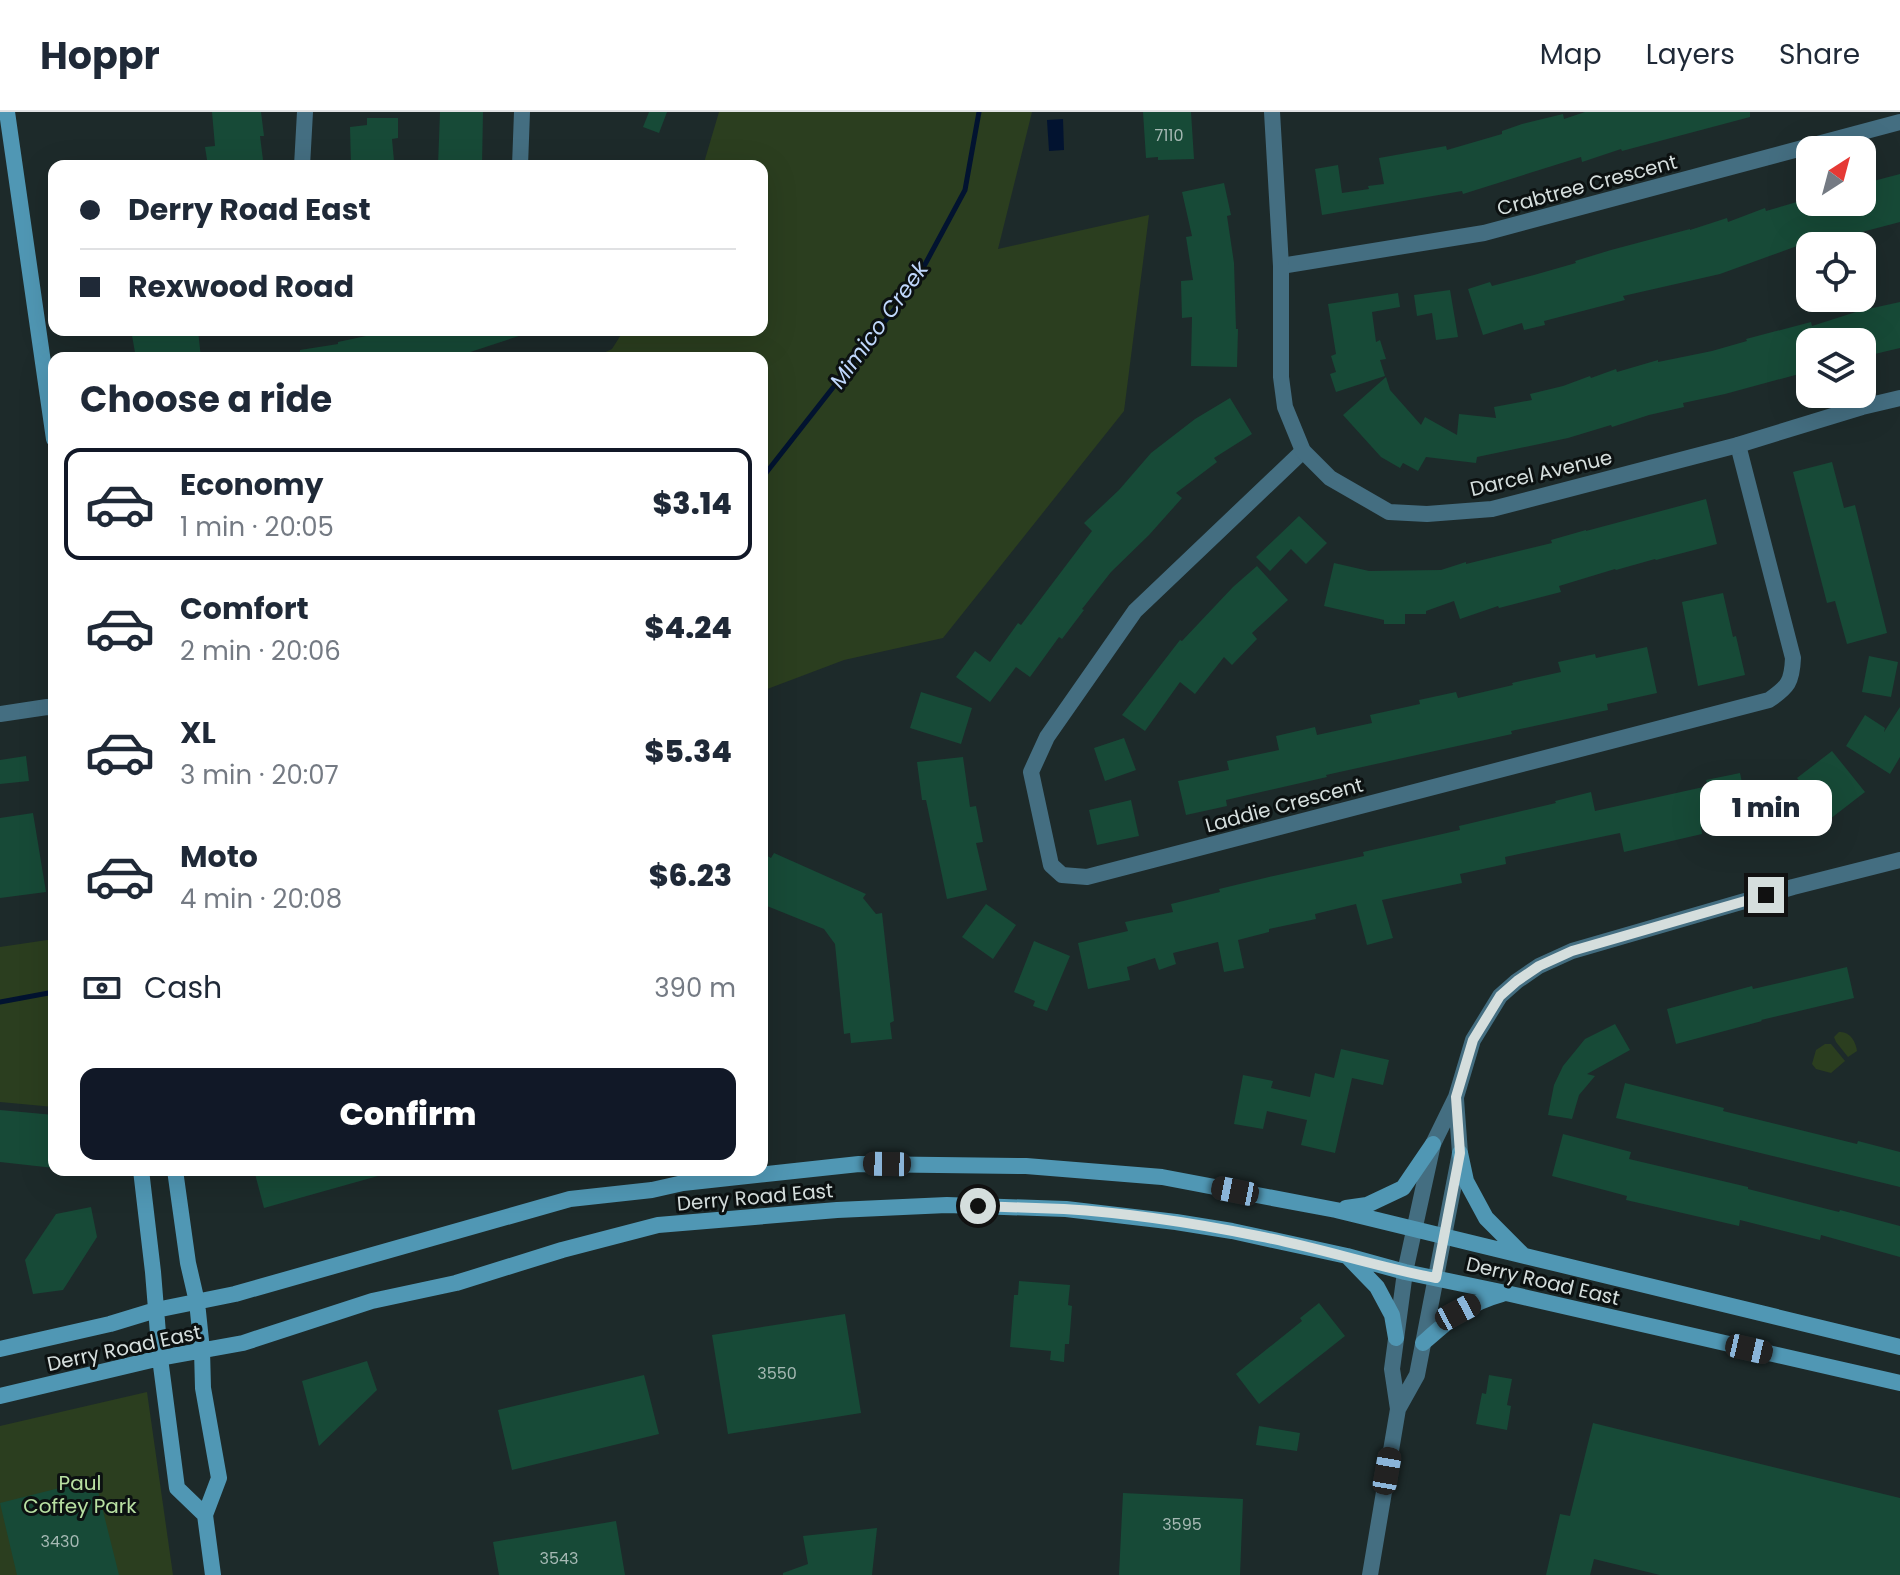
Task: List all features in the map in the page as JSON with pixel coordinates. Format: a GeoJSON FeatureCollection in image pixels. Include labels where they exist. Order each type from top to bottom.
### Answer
{"type":"FeatureCollection","features":[{"type":"Feature","properties":{"kind":"main road"},"geometry":{"type":"LineString","coordinates":[[7,112],[48,397]]}},
{"type":"Feature","properties":{"kind":"main road"},"geometry":{"type":"LineString","coordinates":[[1336,1210],[1367,1205],[1403,1188],[1433,1144]]}},
{"type":"Feature","properties":{"kind":"main road"},"geometry":{"type":"LineString","coordinates":[[1460,1153],[1466,1181],[1486,1218],[1525,1256]]}},
{"type":"Feature","properties":{"kind":"main road","name":"Derry Road East"},"geometry":{"type":"LineString","coordinates":[[768,1174],[859,1164],[1026,1166],[1162,1177],[1336,1210],[1900,1347]]}},
{"type":"Feature","properties":{"kind":"main road"},"geometry":{"type":"LineString","coordinates":[[142,1176],[177,1488],[205,1515]]}},
{"type":"Feature","properties":{"kind":"main road"},"geometry":{"type":"LineString","coordinates":[[176,1176],[188,1263],[197,1302],[203,1388],[219,1478],[205,1515],[213,1575]]}},
{"type":"Feature","properties":{"kind":"main road","name":"Derry Road East"},"geometry":{"type":"LineString","coordinates":[[0,1349],[110,1324],[156,1310],[235,1294],[570,1199],[748,1176]]}},
{"type":"Feature","properties":{"kind":"main road","name":"Derry Road East"},"geometry":{"type":"LineString","coordinates":[[0,1396],[160,1358],[243,1343],[372,1301],[456,1283],[562,1250],[658,1225],[807,1212],[947,1205],[1066,1209],[1262,1236],[1405,1272],[1900,1383]]}},
{"type":"Feature","properties":{"kind":"main road"},"geometry":{"type":"LineString","coordinates":[[1347,1256],[1377,1287],[1392,1315],[1396,1338]]}},
{"type":"Feature","properties":{"kind":"main road"},"geometry":{"type":"LineString","coordinates":[[1423,1343],[1458,1312],[1481,1300],[1506,1293]]}},
{"type":"Feature","properties":{"kind":"street"},"geometry":{"type":"LineString","coordinates":[[302,160],[305,112]]}},
{"type":"Feature","properties":{"kind":"street"},"geometry":{"type":"LineString","coordinates":[[520,160],[522,112]]}},
{"type":"Feature","properties":{"kind":"street","name":"Darcel Avenue"},"geometry":{"type":"LineString","coordinates":[[1272,112],[1281,266],[1281,377],[1285,407],[1303,451],[1330,478],[1389,512],[1427,514],[1492,509],[1738,445],[1900,398]]}},
{"type":"Feature","properties":{"kind":"street","name":"Crabtree Crescent"},"geometry":{"type":"LineString","coordinates":[[1281,266],[1484,233],[1900,122]]}},
{"type":"Feature","properties":{"kind":"street","name":"Laddie Crescent"},"geometry":{"type":"LineString","coordinates":[[1303,451],[1135,611],[1047,737],[1031,772],[1051,865],[1062,875],[1087,877],[1769,700],[1783,690],[1792,678],[1793,658],[1738,445]]}},
{"type":"Feature","properties":{"kind":"street"},"geometry":{"type":"LineString","coordinates":[[0,714],[48,707]]}},
{"type":"Feature","properties":{"kind":"street"},"geometry":{"type":"LineString","coordinates":[[1370,1575],[1398,1409],[1392,1369],[1405,1272],[1433,1144],[1456,1097],[1473,1040],[1500,996],[1539,966],[1587,947],[1793,887],[1900,860]]}},
{"type":"Feature","properties":{"kind":"street"},"geometry":{"type":"LineString","coordinates":[[1398,1409],[1417,1375],[1460,1153],[1456,1097]]}},
{"type":"Feature","properties":{"kind":"green space"},"geometry":{"type":"Polygon","coordinates":[[[719,112],[1032,112],[998,249],[1149,215],[1124,411],[943,638],[844,660],[768,689],[768,352],[606,352],[612,349],[620,336],[768,336],[768,160],[705,160],[719,112]]]}},
{"type":"Feature","properties":{"kind":"green space"},"geometry":{"type":"Polygon","coordinates":[[[48,940],[48,1106],[0,1102],[0,947],[48,940]]]}},
{"type":"Feature","properties":{"kind":"green space"},"geometry":{"type":"Polygon","coordinates":[[[1839,1032],[1849,1035],[1855,1044],[1857,1051],[1848,1057],[1834,1037],[1839,1032]]]}},
{"type":"Feature","properties":{"kind":"green space"},"geometry":{"type":"Polygon","coordinates":[[[1831,1044],[1845,1061],[1831,1073],[1816,1069],[1812,1064],[1816,1050],[1831,1044]]]}},
{"type":"Feature","properties":{"kind":"green space","name":"Paul Coffey Park"},"geometry":{"type":"Polygon","coordinates":[[[147,1392],[173,1575],[0,1575],[0,1426],[147,1392]]]}},
{"type":"Feature","properties":{"kind":"water"},"geometry":{"type":"Polygon","coordinates":[[[1063,119],[1064,150],[1049,151],[1047,120],[1063,119]]]}},
{"type":"Feature","properties":{"kind":"building"},"geometry":{"type":"Polygon","coordinates":[[[212,112],[261,112],[263,160],[207,160],[205,147],[215,146],[212,112]]]}},
{"type":"Feature","properties":{"kind":"building"},"geometry":{"type":"Polygon","coordinates":[[[440,112],[483,112],[482,160],[438,160],[440,112]]]}},
{"type":"Feature","properties":{"kind":"building"},"geometry":{"type":"Polygon","coordinates":[[[649,112],[667,112],[659,133],[643,127],[649,112]]]}},
{"type":"Feature","properties":{"kind":"building"},"geometry":{"type":"Polygon","coordinates":[[[1143,112],[1191,112],[1194,159],[1146,158],[1143,112]]]}},
{"type":"Feature","properties":{"kind":"building"},"geometry":{"type":"Polygon","coordinates":[[[1585,112],[1750,112],[1750,117],[1621,149],[1582,162],[1581,157],[1463,194],[1462,191],[1322,215],[1315,169],[1338,165],[1342,193],[1369,189],[1368,186],[1384,184],[1379,158],[1446,146],[1447,150],[1502,134],[1502,131],[1522,124],[1563,114],[1564,119],[1585,112]]]}},
{"type":"Feature","properties":{"kind":"building"},"geometry":{"type":"Polygon","coordinates":[[[367,118],[398,118],[398,138],[392,139],[394,160],[351,160],[350,127],[367,125],[367,118]]]}},
{"type":"Feature","properties":{"kind":"building"},"geometry":{"type":"Polygon","coordinates":[[[1900,174],[1900,222],[1862,232],[1796,232],[1796,246],[1720,274],[1623,296],[1625,300],[1544,321],[1545,325],[1524,330],[1522,323],[1483,335],[1468,289],[1534,275],[1611,250],[1796,202],[1796,216],[1876,216],[1876,180],[1900,174]]]}},
{"type":"Feature","properties":{"kind":"building"},"geometry":{"type":"Polygon","coordinates":[[[1224,183],[1231,215],[1227,216],[1234,263],[1237,367],[1191,366],[1192,317],[1182,318],[1181,281],[1193,280],[1186,237],[1192,236],[1182,192],[1224,183]]]}},
{"type":"Feature","properties":{"kind":"building"},"geometry":{"type":"Polygon","coordinates":[[[1450,290],[1458,337],[1436,340],[1432,313],[1417,316],[1414,295],[1450,290]]]}},
{"type":"Feature","properties":{"kind":"building"},"geometry":{"type":"Polygon","coordinates":[[[1398,293],[1400,307],[1372,312],[1376,342],[1380,340],[1386,359],[1380,360],[1385,376],[1336,392],[1330,374],[1336,372],[1331,356],[1336,354],[1328,304],[1398,293]]]}},
{"type":"Feature","properties":{"kind":"building"},"geometry":{"type":"Polygon","coordinates":[[[1900,302],[1900,348],[1876,354],[1876,328],[1796,328],[1796,375],[1683,403],[1684,407],[1612,427],[1477,457],[1476,463],[1426,457],[1418,471],[1403,463],[1400,468],[1381,457],[1343,415],[1386,377],[1390,390],[1421,425],[1425,417],[1457,435],[1459,414],[1496,418],[1494,407],[1532,400],[1530,394],[1590,376],[1712,351],[1811,322],[1812,326],[1856,312],[1876,312],[1876,307],[1900,302]]]}},
{"type":"Feature","properties":{"kind":"building"},"geometry":{"type":"Polygon","coordinates":[[[132,336],[199,336],[200,352],[135,352],[132,336]]]}},
{"type":"Feature","properties":{"kind":"building"},"geometry":{"type":"Polygon","coordinates":[[[366,336],[519,336],[470,352],[300,352],[366,336]]]}},
{"type":"Feature","properties":{"kind":"building"},"geometry":{"type":"Polygon","coordinates":[[[1230,398],[1252,434],[1214,458],[1217,462],[1176,493],[1182,498],[1111,572],[1030,677],[1016,667],[990,702],[956,677],[975,651],[990,662],[1092,531],[1084,523],[1119,490],[1151,453],[1195,419],[1230,398]]]}},
{"type":"Feature","properties":{"kind":"building"},"geometry":{"type":"Polygon","coordinates":[[[1832,462],[1844,508],[1855,505],[1887,633],[1847,644],[1835,601],[1827,603],[1793,472],[1832,462]]]}},
{"type":"Feature","properties":{"kind":"building"},"geometry":{"type":"Polygon","coordinates":[[[1706,499],[1717,544],[1559,586],[1561,592],[1498,606],[1460,619],[1454,601],[1426,611],[1426,614],[1405,614],[1405,624],[1384,624],[1384,620],[1324,606],[1334,563],[1369,571],[1441,570],[1552,543],[1551,540],[1706,499]]]}},
{"type":"Feature","properties":{"kind":"building"},"geometry":{"type":"Polygon","coordinates":[[[1299,516],[1327,543],[1306,564],[1291,549],[1270,571],[1256,557],[1299,516]]]}},
{"type":"Feature","properties":{"kind":"building"},"geometry":{"type":"Polygon","coordinates":[[[1257,566],[1288,600],[1252,633],[1257,639],[1232,665],[1224,657],[1195,694],[1180,682],[1145,731],[1122,715],[1180,640],[1257,566]]]}},
{"type":"Feature","properties":{"kind":"building"},"geometry":{"type":"Polygon","coordinates":[[[1723,593],[1745,675],[1698,686],[1682,602],[1723,593]]]}},
{"type":"Feature","properties":{"kind":"building"},"geometry":{"type":"Polygon","coordinates":[[[1647,647],[1657,693],[1607,704],[1608,710],[1511,731],[1512,734],[1226,800],[1227,806],[1186,815],[1178,781],[1229,770],[1227,761],[1279,750],[1276,736],[1315,727],[1317,735],[1372,723],[1370,715],[1420,704],[1419,700],[1456,692],[1458,698],[1561,672],[1558,662],[1647,647]]]}},
{"type":"Feature","properties":{"kind":"building"},"geometry":{"type":"Polygon","coordinates":[[[1869,656],[1898,662],[1891,697],[1862,692],[1869,656]]]}},
{"type":"Feature","properties":{"kind":"building"},"geometry":{"type":"Polygon","coordinates":[[[921,692],[972,708],[961,744],[910,728],[921,692]]]}},
{"type":"Feature","properties":{"kind":"building"},"geometry":{"type":"Polygon","coordinates":[[[1900,707],[1900,757],[1890,774],[1846,746],[1865,715],[1885,728],[1884,732],[1900,707]]]}},
{"type":"Feature","properties":{"kind":"building"},"geometry":{"type":"Polygon","coordinates":[[[1124,738],[1136,770],[1105,781],[1094,748],[1124,738]]]}},
{"type":"Feature","properties":{"kind":"building"},"geometry":{"type":"Polygon","coordinates":[[[1832,751],[1865,792],[1830,819],[1797,778],[1832,751]]]}},
{"type":"Feature","properties":{"kind":"building"},"geometry":{"type":"Polygon","coordinates":[[[26,756],[29,781],[0,784],[0,760],[26,756]]]}},
{"type":"Feature","properties":{"kind":"building"},"geometry":{"type":"Polygon","coordinates":[[[963,757],[970,807],[976,806],[983,842],[976,843],[987,890],[947,899],[926,800],[922,800],[917,762],[963,757]]]}},
{"type":"Feature","properties":{"kind":"building"},"geometry":{"type":"Polygon","coordinates":[[[1740,773],[1744,792],[1791,781],[1800,821],[1765,829],[1762,815],[1701,827],[1702,834],[1624,852],[1620,833],[1505,857],[1506,864],[1460,874],[1462,883],[1382,900],[1393,938],[1367,945],[1356,904],[1315,914],[1316,919],[1269,929],[1269,932],[1238,940],[1244,968],[1224,972],[1218,942],[1173,953],[1176,964],[1159,970],[1155,958],[1127,967],[1130,980],[1088,989],[1078,943],[1128,931],[1125,922],[1173,912],[1171,904],[1220,892],[1219,889],[1364,856],[1363,852],[1460,830],[1459,826],[1591,792],[1595,811],[1708,786],[1706,780],[1740,773]]]}},
{"type":"Feature","properties":{"kind":"building"},"geometry":{"type":"Polygon","coordinates":[[[1131,800],[1139,836],[1097,845],[1089,810],[1131,800]]]}},
{"type":"Feature","properties":{"kind":"building"},"geometry":{"type":"Polygon","coordinates":[[[33,813],[46,892],[0,898],[0,818],[33,813]]]}},
{"type":"Feature","properties":{"kind":"building"},"geometry":{"type":"Polygon","coordinates":[[[774,853],[866,894],[863,898],[876,914],[882,913],[894,1021],[890,1023],[892,1039],[851,1043],[850,1033],[844,1034],[835,944],[824,929],[768,906],[768,856],[771,858],[774,853]]]}},
{"type":"Feature","properties":{"kind":"building"},"geometry":{"type":"Polygon","coordinates":[[[986,904],[1016,925],[993,959],[962,937],[986,904]]]}},
{"type":"Feature","properties":{"kind":"building"},"geometry":{"type":"Polygon","coordinates":[[[1034,941],[1070,956],[1047,1011],[1033,1006],[1035,1001],[1014,992],[1034,941]]]}},
{"type":"Feature","properties":{"kind":"building"},"geometry":{"type":"Polygon","coordinates":[[[1847,967],[1854,998],[1676,1044],[1667,1009],[1752,986],[1753,989],[1847,967]]]}},
{"type":"Feature","properties":{"kind":"building"},"geometry":{"type":"Polygon","coordinates":[[[1615,1024],[1630,1050],[1587,1074],[1595,1076],[1579,1095],[1572,1119],[1548,1115],[1554,1085],[1563,1066],[1585,1039],[1615,1024]]]}},
{"type":"Feature","properties":{"kind":"building"},"geometry":{"type":"Polygon","coordinates":[[[1341,1049],[1389,1060],[1383,1085],[1352,1078],[1335,1153],[1301,1145],[1307,1120],[1267,1111],[1263,1129],[1234,1124],[1243,1075],[1273,1081],[1271,1088],[1310,1097],[1315,1073],[1334,1078],[1341,1049]]]}},
{"type":"Feature","properties":{"kind":"building"},"geometry":{"type":"Polygon","coordinates":[[[1625,1083],[1724,1108],[1723,1111],[1900,1152],[1900,1187],[1616,1118],[1625,1083]]]}},
{"type":"Feature","properties":{"kind":"building"},"geometry":{"type":"Polygon","coordinates":[[[0,1110],[48,1114],[48,1167],[0,1162],[0,1110]]]}},
{"type":"Feature","properties":{"kind":"building"},"geometry":{"type":"Polygon","coordinates":[[[1563,1134],[1631,1152],[1629,1159],[1900,1226],[1900,1257],[1821,1235],[1820,1240],[1740,1220],[1739,1226],[1626,1200],[1627,1196],[1552,1176],[1563,1134]]]}},
{"type":"Feature","properties":{"kind":"building"},"geometry":{"type":"Polygon","coordinates":[[[256,1176],[378,1176],[264,1208],[256,1176]]]}},
{"type":"Feature","properties":{"kind":"building"},"geometry":{"type":"Polygon","coordinates":[[[91,1207],[97,1237],[63,1290],[33,1294],[25,1260],[56,1214],[91,1207]]]}},
{"type":"Feature","properties":{"kind":"building"},"geometry":{"type":"Polygon","coordinates":[[[1019,1281],[1070,1285],[1068,1305],[1072,1306],[1069,1344],[1065,1344],[1064,1362],[1050,1360],[1051,1351],[1010,1347],[1014,1295],[1018,1295],[1019,1281]]]}},
{"type":"Feature","properties":{"kind":"building"},"geometry":{"type":"Polygon","coordinates":[[[1319,1303],[1345,1336],[1259,1404],[1236,1374],[1302,1321],[1300,1318],[1319,1303]]]}},
{"type":"Feature","properties":{"kind":"building"},"geometry":{"type":"Polygon","coordinates":[[[845,1314],[861,1413],[728,1434],[712,1335],[845,1314]]]}},
{"type":"Feature","properties":{"kind":"building"},"geometry":{"type":"Polygon","coordinates":[[[367,1361],[377,1390],[319,1446],[302,1381],[367,1361]]]}},
{"type":"Feature","properties":{"kind":"building"},"geometry":{"type":"Polygon","coordinates":[[[644,1375],[659,1434],[512,1470],[498,1410],[644,1375]]]}},
{"type":"Feature","properties":{"kind":"building"},"geometry":{"type":"Polygon","coordinates":[[[1489,1375],[1512,1379],[1507,1405],[1511,1406],[1507,1430],[1476,1424],[1489,1375]]]}},
{"type":"Feature","properties":{"kind":"building"},"geometry":{"type":"Polygon","coordinates":[[[1593,1423],[1900,1498],[1900,1575],[1660,1575],[1594,1559],[1590,1575],[1546,1575],[1560,1514],[1570,1516],[1593,1423]]]}},
{"type":"Feature","properties":{"kind":"building"},"geometry":{"type":"Polygon","coordinates":[[[1259,1426],[1300,1433],[1297,1451],[1256,1445],[1259,1426]]]}},
{"type":"Feature","properties":{"kind":"building"},"geometry":{"type":"Polygon","coordinates":[[[95,1479],[119,1575],[17,1575],[0,1503],[95,1479]]]}},
{"type":"Feature","properties":{"kind":"building"},"geometry":{"type":"Polygon","coordinates":[[[1123,1493],[1243,1499],[1240,1575],[1119,1575],[1123,1493]]]}},
{"type":"Feature","properties":{"kind":"building"},"geometry":{"type":"Polygon","coordinates":[[[616,1521],[625,1575],[499,1575],[493,1542],[616,1521]]]}},
{"type":"Feature","properties":{"kind":"building"},"geometry":{"type":"Polygon","coordinates":[[[877,1528],[872,1575],[783,1575],[808,1564],[803,1536],[877,1528]]]}},
{"type":"Feature","properties":{"kind":"waterway","name":"Mimico Creek"},"geometry":{"type":"LineString","coordinates":[[768,470],[915,283],[965,190],[979,112]]}},
{"type":"Feature","properties":{"kind":"waterway","name":"Mimico Creek"},"geometry":{"type":"LineString","coordinates":[[0,1002],[48,993]]}},
{"type":"Feature","properties":{"kind":"route"},"geometry":{"type":"LineString","coordinates":[[978,1206],[1066,1209],[1176,1222],[1262,1236],[1436,1278],[1460,1153],[1456,1097],[1473,1040],[1500,996],[1539,966],[1572,951],[1766,895]]}}]}
